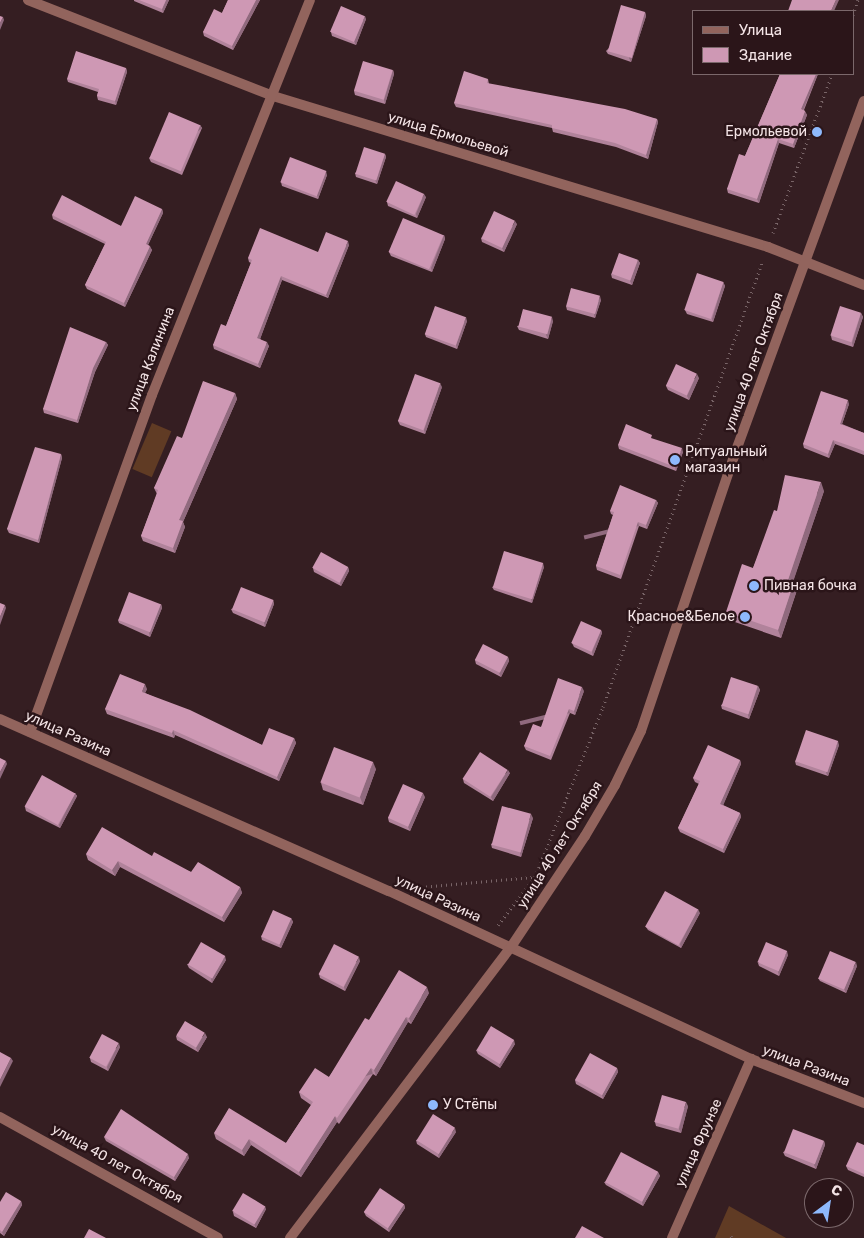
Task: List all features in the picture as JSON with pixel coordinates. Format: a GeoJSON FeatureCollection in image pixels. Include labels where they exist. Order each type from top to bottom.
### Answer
{"type":"FeatureCollection","features":[{"type":"Feature","properties":{"kind":"street","name":"улица Ермольевой"},"geometry":{"type":"LineString","coordinates":[[28,0],[273,96],[768,248],[864,286]]}},
{"type":"Feature","properties":{"kind":"street","name":"улица Калинина"},"geometry":{"type":"LineString","coordinates":[[30,732],[152,395],[310,0]]}},
{"type":"Feature","properties":{"kind":"street","name":"улица 40 лет Октября"},"geometry":{"type":"LineString","coordinates":[[290,1238],[511,947],[585,836],[641,730],[734,456],[864,101]]}},
{"type":"Feature","properties":{"kind":"street","name":"улица Разина"},"geometry":{"type":"LineString","coordinates":[[0,718],[389,891],[751,1059],[864,1103]]}},
{"type":"Feature","properties":{"kind":"street","name":"улица Фрунзе"},"geometry":{"type":"LineString","coordinates":[[672,1238],[751,1059]]}},
{"type":"Feature","properties":{"kind":"street","name":"улица 40 лет Октября"},"geometry":{"type":"LineString","coordinates":[[0,1117],[218,1238]]}},
{"type":"Feature","properties":{"kind":"path"},"geometry":{"type":"LineString","coordinates":[[854,12],[858,0]]}},
{"type":"Feature","properties":{"kind":"path"},"geometry":{"type":"LineString","coordinates":[[488,937],[535,877],[646,592],[832,75]]}},
{"type":"Feature","properties":{"kind":"path"},"geometry":{"type":"LineString","coordinates":[[389,891],[471,880],[535,877]]}},
{"type":"Feature","properties":{"kind":"shaded area"},"geometry":{"type":"Polygon","coordinates":[[[152,423],[171,431],[152,477],[132,469],[152,423]]]}},
{"type":"Feature","properties":{"kind":"shaded area"},"geometry":{"type":"Polygon","coordinates":[[[729,1206],[786,1238],[715,1238],[729,1206]]]}},
{"type":"Feature","properties":{"kind":"building"},"geometry":{"type":"Polygon","coordinates":[[[139,0],[166,0],[162,9],[139,0]]]}},
{"type":"Feature","properties":{"kind":"building"},"geometry":{"type":"Polygon","coordinates":[[[228,0],[256,0],[232,46],[203,32],[214,9],[222,13],[228,0]]]}},
{"type":"Feature","properties":{"kind":"building"},"geometry":{"type":"Polygon","coordinates":[[[792,0],[836,0],[831,10],[788,10],[792,0]]]}},
{"type":"Feature","properties":{"kind":"building"},"geometry":{"type":"Polygon","coordinates":[[[621,5],[645,12],[632,58],[608,51],[621,5]]]}},
{"type":"Feature","properties":{"kind":"building"},"geometry":{"type":"Polygon","coordinates":[[[341,6],[365,16],[354,42],[330,32],[341,6]]]}},
{"type":"Feature","properties":{"kind":"building"},"geometry":{"type":"Polygon","coordinates":[[[76,51],[126,68],[115,101],[97,96],[99,89],[67,79],[76,51]]]}},
{"type":"Feature","properties":{"kind":"building"},"geometry":{"type":"Polygon","coordinates":[[[363,61],[393,70],[384,100],[354,91],[363,61]]]}},
{"type":"Feature","properties":{"kind":"building"},"geometry":{"type":"Polygon","coordinates":[[[464,71],[488,79],[487,83],[625,109],[657,119],[646,155],[615,143],[552,128],[552,125],[454,103],[464,71]]]}},
{"type":"Feature","properties":{"kind":"building"},"geometry":{"type":"Polygon","coordinates":[[[780,75],[816,75],[801,109],[805,111],[793,144],[778,139],[757,199],[727,189],[739,154],[745,156],[780,75]]]}},
{"type":"Feature","properties":{"kind":"building"},"geometry":{"type":"Polygon","coordinates":[[[169,112],[200,125],[181,171],[149,158],[169,112]]]}},
{"type":"Feature","properties":{"kind":"building"},"geometry":{"type":"Polygon","coordinates":[[[364,147],[385,154],[376,180],[355,174],[364,147]]]}},
{"type":"Feature","properties":{"kind":"building"},"geometry":{"type":"Polygon","coordinates":[[[290,157],[326,171],[317,196],[280,182],[290,157]]]}},
{"type":"Feature","properties":{"kind":"building"},"geometry":{"type":"Polygon","coordinates":[[[396,181],[424,194],[414,215],[386,202],[396,181]]]}},
{"type":"Feature","properties":{"kind":"building"},"geometry":{"type":"Polygon","coordinates":[[[62,195],[121,226],[135,196],[162,209],[146,244],[150,246],[124,303],[85,285],[106,242],[52,215],[62,195]]]}},
{"type":"Feature","properties":{"kind":"building"},"geometry":{"type":"Polygon","coordinates":[[[494,211],[515,221],[502,248],[481,238],[494,211]]]}},
{"type":"Feature","properties":{"kind":"building"},"geometry":{"type":"Polygon","coordinates":[[[403,218],[444,235],[429,269],[389,252],[403,218]]]}},
{"type":"Feature","properties":{"kind":"building"},"geometry":{"type":"Polygon","coordinates":[[[260,228],[318,252],[326,232],[348,241],[326,295],[281,276],[257,338],[267,342],[258,364],[213,345],[221,324],[226,326],[252,260],[248,258],[260,228]]]}},
{"type":"Feature","properties":{"kind":"building"},"geometry":{"type":"Polygon","coordinates":[[[619,253],[638,260],[630,281],[611,274],[619,253]]]}},
{"type":"Feature","properties":{"kind":"building"},"geometry":{"type":"Polygon","coordinates":[[[697,273],[723,282],[711,319],[684,310],[697,273]]]}},
{"type":"Feature","properties":{"kind":"building"},"geometry":{"type":"Polygon","coordinates":[[[571,288],[600,296],[595,314],[566,306],[571,288]]]}},
{"type":"Feature","properties":{"kind":"building"},"geometry":{"type":"Polygon","coordinates":[[[435,306],[466,317],[456,345],[425,334],[435,306]]]}},
{"type":"Feature","properties":{"kind":"building"},"geometry":{"type":"Polygon","coordinates":[[[840,306],[861,313],[851,342],[830,335],[840,306]]]}},
{"type":"Feature","properties":{"kind":"building"},"geometry":{"type":"Polygon","coordinates":[[[523,309],[552,317],[547,334],[518,326],[523,309]]]}},
{"type":"Feature","properties":{"kind":"building"},"geometry":{"type":"Polygon","coordinates":[[[70,327],[106,342],[93,368],[77,420],[43,409],[70,327]]]}},
{"type":"Feature","properties":{"kind":"building"},"geometry":{"type":"Polygon","coordinates":[[[676,364],[697,374],[687,395],[666,386],[676,364]]]}},
{"type":"Feature","properties":{"kind":"building"},"geometry":{"type":"Polygon","coordinates":[[[415,374],[440,383],[423,430],[398,421],[415,374]]]}},
{"type":"Feature","properties":{"kind":"building"},"geometry":{"type":"Polygon","coordinates":[[[203,381],[235,393],[179,520],[183,521],[173,548],[141,536],[158,490],[154,488],[177,436],[182,438],[203,381]]]}},
{"type":"Feature","properties":{"kind":"building"},"geometry":{"type":"Polygon","coordinates":[[[821,391],[848,400],[840,424],[864,433],[864,451],[833,440],[828,454],[803,444],[821,391]]]}},
{"type":"Feature","properties":{"kind":"building"},"geometry":{"type":"Polygon","coordinates":[[[626,424],[652,435],[651,438],[682,448],[675,467],[618,445],[626,424]]]}},
{"type":"Feature","properties":{"kind":"building"},"geometry":{"type":"Polygon","coordinates":[[[35,447],[61,454],[38,540],[7,529],[35,447]]]}},
{"type":"Feature","properties":{"kind":"building"},"geometry":{"type":"Polygon","coordinates":[[[785,475],[821,482],[788,580],[794,582],[778,630],[726,612],[742,564],[753,568],[774,510],[777,511],[785,475]]]}},
{"type":"Feature","properties":{"kind":"building"},"geometry":{"type":"Polygon","coordinates":[[[620,485],[656,500],[646,525],[638,522],[620,575],[596,566],[614,512],[610,511],[620,485]]]}},
{"type":"Feature","properties":{"kind":"building"},"geometry":{"type":"Polygon","coordinates":[[[504,551],[543,563],[532,599],[493,587],[504,551]]]}},
{"type":"Feature","properties":{"kind":"building"},"geometry":{"type":"Polygon","coordinates":[[[321,552],[348,567],[339,583],[312,568],[321,552]]]}},
{"type":"Feature","properties":{"kind":"building"},"geometry":{"type":"Polygon","coordinates":[[[241,587],[273,600],[264,622],[232,609],[241,587]]]}},
{"type":"Feature","properties":{"kind":"building"},"geometry":{"type":"Polygon","coordinates":[[[129,592],[161,604],[150,632],[118,620],[129,592]]]}},
{"type":"Feature","properties":{"kind":"building"},"geometry":{"type":"Polygon","coordinates":[[[0,603],[5,605],[0,617],[0,603]]]}},
{"type":"Feature","properties":{"kind":"building"},"geometry":{"type":"Polygon","coordinates":[[[581,621],[601,630],[591,652],[571,643],[581,621]]]}},
{"type":"Feature","properties":{"kind":"building"},"geometry":{"type":"Polygon","coordinates":[[[483,644],[508,657],[500,673],[475,660],[483,644]]]}},
{"type":"Feature","properties":{"kind":"building"},"geometry":{"type":"Polygon","coordinates":[[[120,674],[145,684],[142,692],[190,710],[262,745],[269,728],[294,738],[277,777],[173,730],[172,733],[105,709],[120,674]]]}},
{"type":"Feature","properties":{"kind":"building"},"geometry":{"type":"Polygon","coordinates":[[[731,677],[758,686],[748,714],[722,706],[731,677]]]}},
{"type":"Feature","properties":{"kind":"building"},"geometry":{"type":"Polygon","coordinates":[[[558,678],[582,687],[574,711],[569,709],[550,756],[524,746],[533,724],[541,727],[558,678]]]}},
{"type":"Feature","properties":{"kind":"building"},"geometry":{"type":"Polygon","coordinates":[[[806,730],[838,741],[827,772],[795,761],[806,730]]]}},
{"type":"Feature","properties":{"kind":"building"},"geometry":{"type":"Polygon","coordinates":[[[708,745],[740,760],[720,804],[740,813],[723,849],[678,828],[700,781],[693,778],[708,745]]]}},
{"type":"Feature","properties":{"kind":"building"},"geometry":{"type":"Polygon","coordinates":[[[334,747],[373,762],[360,798],[320,782],[334,747]]]}},
{"type":"Feature","properties":{"kind":"building"},"geometry":{"type":"Polygon","coordinates":[[[480,752],[508,770],[490,797],[463,779],[480,752]]]}},
{"type":"Feature","properties":{"kind":"building"},"geometry":{"type":"Polygon","coordinates":[[[0,758],[6,761],[0,772],[0,758]]]}},
{"type":"Feature","properties":{"kind":"building"},"geometry":{"type":"Polygon","coordinates":[[[42,775],[75,793],[58,825],[25,806],[42,775]]]}},
{"type":"Feature","properties":{"kind":"building"},"geometry":{"type":"Polygon","coordinates":[[[403,784],[423,793],[408,827],[388,818],[403,784]]]}},
{"type":"Feature","properties":{"kind":"building"},"geometry":{"type":"Polygon","coordinates":[[[502,806],[531,814],[521,852],[492,845],[502,806]]]}},
{"type":"Feature","properties":{"kind":"building"},"geometry":{"type":"Polygon","coordinates":[[[102,827],[152,856],[154,852],[191,872],[198,862],[240,887],[222,917],[118,861],[112,870],[86,854],[102,827]]]}},
{"type":"Feature","properties":{"kind":"building"},"geometry":{"type":"Polygon","coordinates":[[[665,891],[698,909],[678,945],[645,927],[665,891]]]}},
{"type":"Feature","properties":{"kind":"building"},"geometry":{"type":"Polygon","coordinates":[[[273,910],[291,918],[279,945],[261,936],[273,910]]]}},
{"type":"Feature","properties":{"kind":"building"},"geometry":{"type":"Polygon","coordinates":[[[201,942],[225,956],[212,979],[188,965],[201,942]]]}},
{"type":"Feature","properties":{"kind":"building"},"geometry":{"type":"Polygon","coordinates":[[[766,942],[787,951],[779,971],[757,962],[766,942]]]}},
{"type":"Feature","properties":{"kind":"building"},"geometry":{"type":"Polygon","coordinates":[[[334,944],[359,957],[344,987],[319,974],[334,944]]]}},
{"type":"Feature","properties":{"kind":"building"},"geometry":{"type":"Polygon","coordinates":[[[830,951],[856,962],[844,990],[818,979],[830,951]]]}},
{"type":"Feature","properties":{"kind":"building"},"geometry":{"type":"Polygon","coordinates":[[[399,970],[427,987],[409,1018],[406,1017],[374,1070],[371,1068],[337,1118],[335,1116],[299,1172],[249,1139],[242,1150],[214,1133],[229,1108],[286,1143],[313,1102],[299,1092],[315,1068],[329,1077],[365,1018],[369,1020],[399,970]]]}},
{"type":"Feature","properties":{"kind":"building"},"geometry":{"type":"Polygon","coordinates":[[[185,1021],[205,1033],[196,1047],[176,1036],[185,1021]]]}},
{"type":"Feature","properties":{"kind":"building"},"geometry":{"type":"Polygon","coordinates":[[[491,1026],[514,1040],[500,1064],[477,1050],[491,1026]]]}},
{"type":"Feature","properties":{"kind":"building"},"geometry":{"type":"Polygon","coordinates":[[[102,1034],[119,1043],[106,1067],[89,1058],[102,1034]]]}},
{"type":"Feature","properties":{"kind":"building"},"geometry":{"type":"Polygon","coordinates":[[[0,1052],[11,1058],[0,1080],[0,1052]]]}},
{"type":"Feature","properties":{"kind":"building"},"geometry":{"type":"Polygon","coordinates":[[[590,1053],[617,1068],[602,1095],[575,1080],[590,1053]]]}},
{"type":"Feature","properties":{"kind":"building"},"geometry":{"type":"Polygon","coordinates":[[[662,1095],[686,1102],[678,1129],[654,1122],[662,1095]]]}},
{"type":"Feature","properties":{"kind":"building"},"geometry":{"type":"Polygon","coordinates":[[[121,1109],[188,1154],[174,1177],[104,1137],[121,1109]]]}},
{"type":"Feature","properties":{"kind":"building"},"geometry":{"type":"Polygon","coordinates":[[[433,1114],[455,1128],[439,1154],[417,1140],[433,1114]]]}},
{"type":"Feature","properties":{"kind":"building"},"geometry":{"type":"Polygon","coordinates":[[[793,1129],[824,1141],[815,1164],[784,1152],[793,1129]]]}},
{"type":"Feature","properties":{"kind":"building"},"geometry":{"type":"Polygon","coordinates":[[[857,1142],[864,1145],[864,1174],[846,1166],[857,1142]]]}},
{"type":"Feature","properties":{"kind":"building"},"geometry":{"type":"Polygon","coordinates":[[[621,1152],[658,1172],[642,1202],[605,1182],[621,1152]]]}},
{"type":"Feature","properties":{"kind":"building"},"geometry":{"type":"Polygon","coordinates":[[[380,1188],[404,1204],[388,1228],[364,1212],[380,1188]]]}},
{"type":"Feature","properties":{"kind":"building"},"geometry":{"type":"Polygon","coordinates":[[[6,1192],[21,1201],[2,1232],[0,1230],[0,1202],[6,1192]]]}},
{"type":"Feature","properties":{"kind":"building"},"geometry":{"type":"Polygon","coordinates":[[[243,1193],[265,1206],[254,1224],[232,1211],[243,1193]]]}},
{"type":"Feature","properties":{"kind":"building"},"geometry":{"type":"Polygon","coordinates":[[[582,1226],[604,1238],[575,1238],[582,1226]]]}},
{"type":"Feature","properties":{"kind":"building"},"geometry":{"type":"Polygon","coordinates":[[[89,1229],[106,1238],[84,1238],[89,1229]]]}},
{"type":"Feature","properties":{"kind":"place","name":"Ермольевой"},"geometry":{"type":"Point","coordinates":[817,132]}},
{"type":"Feature","properties":{"kind":"place","name":"Ритуальный магазин"},"geometry":{"type":"Point","coordinates":[675,460]}},
{"type":"Feature","properties":{"kind":"place","name":"Пивная бочка"},"geometry":{"type":"Point","coordinates":[754,586]}},
{"type":"Feature","properties":{"kind":"place","name":"Красное&Белое"},"geometry":{"type":"Point","coordinates":[745,617]}},
{"type":"Feature","properties":{"kind":"place","name":"У Стёпы"},"geometry":{"type":"Point","coordinates":[433,1105]}}]}
